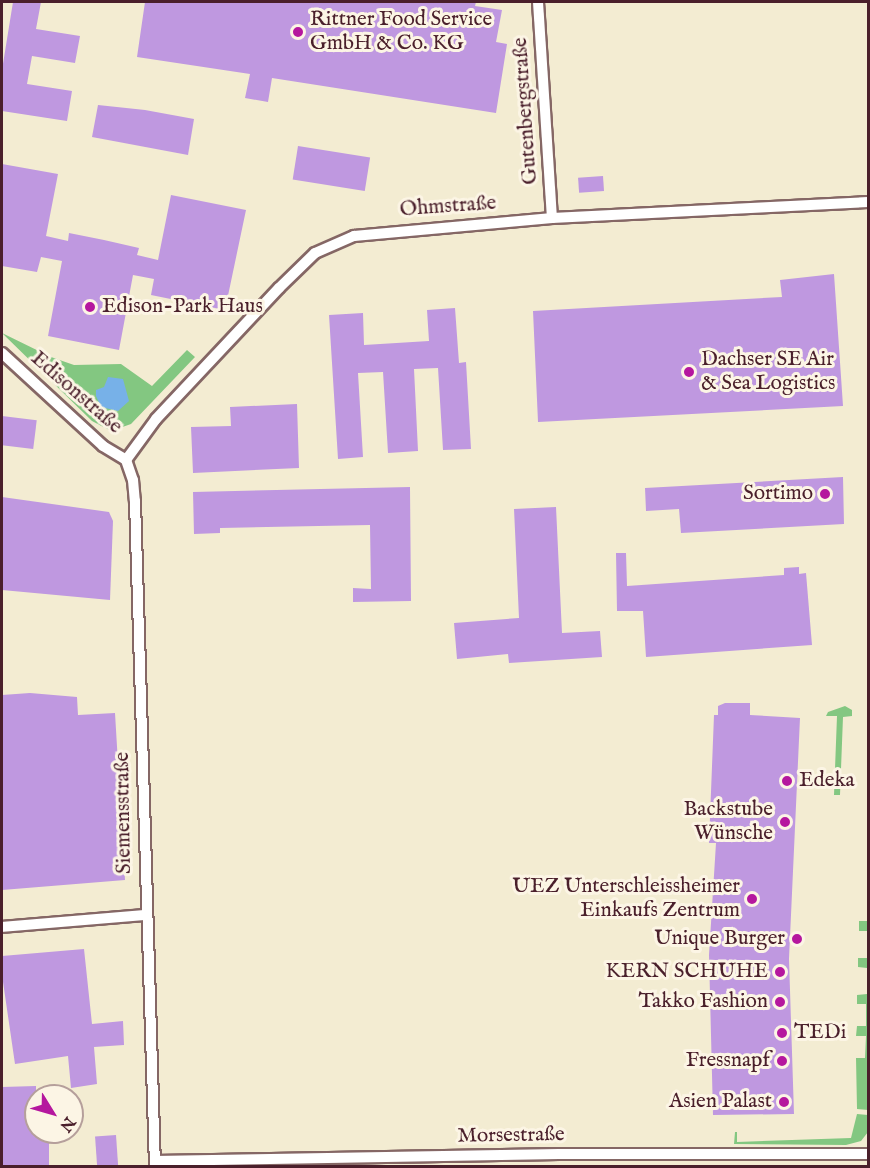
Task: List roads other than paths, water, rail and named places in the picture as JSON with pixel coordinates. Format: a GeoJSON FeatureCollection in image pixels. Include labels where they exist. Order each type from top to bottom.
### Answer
{"type":"FeatureCollection","features":[{"type":"Feature","properties":{"kind":"street","name":"Gutenbergstraße"},"geometry":{"type":"LineString","coordinates":[[538,2],[552,218]]}},
{"type":"Feature","properties":{"kind":"street","name":"Ohmstraße"},"geometry":{"type":"LineString","coordinates":[[126,460],[156,419],[279,288],[315,253],[354,236],[552,218],[868,202]]}},
{"type":"Feature","properties":{"kind":"street","name":"Edisonstraße"},"geometry":{"type":"LineString","coordinates":[[2,353],[103,446],[126,460]]}},
{"type":"Feature","properties":{"kind":"street","name":"Siemensstraße"},"geometry":{"type":"LineString","coordinates":[[126,460],[133,480],[135,501],[155,1164]]}},
{"type":"Feature","properties":{"kind":"street"},"geometry":{"type":"LineString","coordinates":[[2,927],[146,915]]}},
{"type":"Feature","properties":{"kind":"street","name":"Morsestraße"},"geometry":{"type":"LineString","coordinates":[[155,1164],[570,1154],[868,1154]]}},
{"type":"Feature","properties":{"kind":"water"},"geometry":{"type":"Polygon","coordinates":[[[108,377],[123,379],[129,401],[118,411],[101,407],[96,396],[96,390],[104,387],[108,377]]]}},
{"type":"Feature","properties":{"kind":"place","name":"Rittner Food Service GmbH & Co. KG"},"geometry":{"type":"Point","coordinates":[298,32]}},
{"type":"Feature","properties":{"kind":"place","name":"Edison-Park Haus"},"geometry":{"type":"Point","coordinates":[90,307]}},
{"type":"Feature","properties":{"kind":"place","name":"Dachser SE Air & Sea Logistics"},"geometry":{"type":"Point","coordinates":[689,372]}},
{"type":"Feature","properties":{"kind":"place","name":"Sortimo"},"geometry":{"type":"Point","coordinates":[825,494]}},
{"type":"Feature","properties":{"kind":"place","name":"Edeka"},"geometry":{"type":"Point","coordinates":[787,781]}},
{"type":"Feature","properties":{"kind":"place","name":"Backstube Wünsche"},"geometry":{"type":"Point","coordinates":[785,822]}},
{"type":"Feature","properties":{"kind":"place","name":"UEZ Unterschleissheimer Einkaufs Zentrum"},"geometry":{"type":"Point","coordinates":[752,899]}},
{"type":"Feature","properties":{"kind":"place","name":"Unique Burger"},"geometry":{"type":"Point","coordinates":[797,939]}},
{"type":"Feature","properties":{"kind":"place","name":"KERN SCHUHE"},"geometry":{"type":"Point","coordinates":[780,972]}},
{"type":"Feature","properties":{"kind":"place","name":"Takko Fashion"},"geometry":{"type":"Point","coordinates":[780,1002]}},
{"type":"Feature","properties":{"kind":"place","name":"TEDi"},"geometry":{"type":"Point","coordinates":[782,1033]}},
{"type":"Feature","properties":{"kind":"place","name":"Fressnapf"},"geometry":{"type":"Point","coordinates":[782,1061]}},
{"type":"Feature","properties":{"kind":"place","name":"Asien Palast"},"geometry":{"type":"Point","coordinates":[784,1102]}}]}
